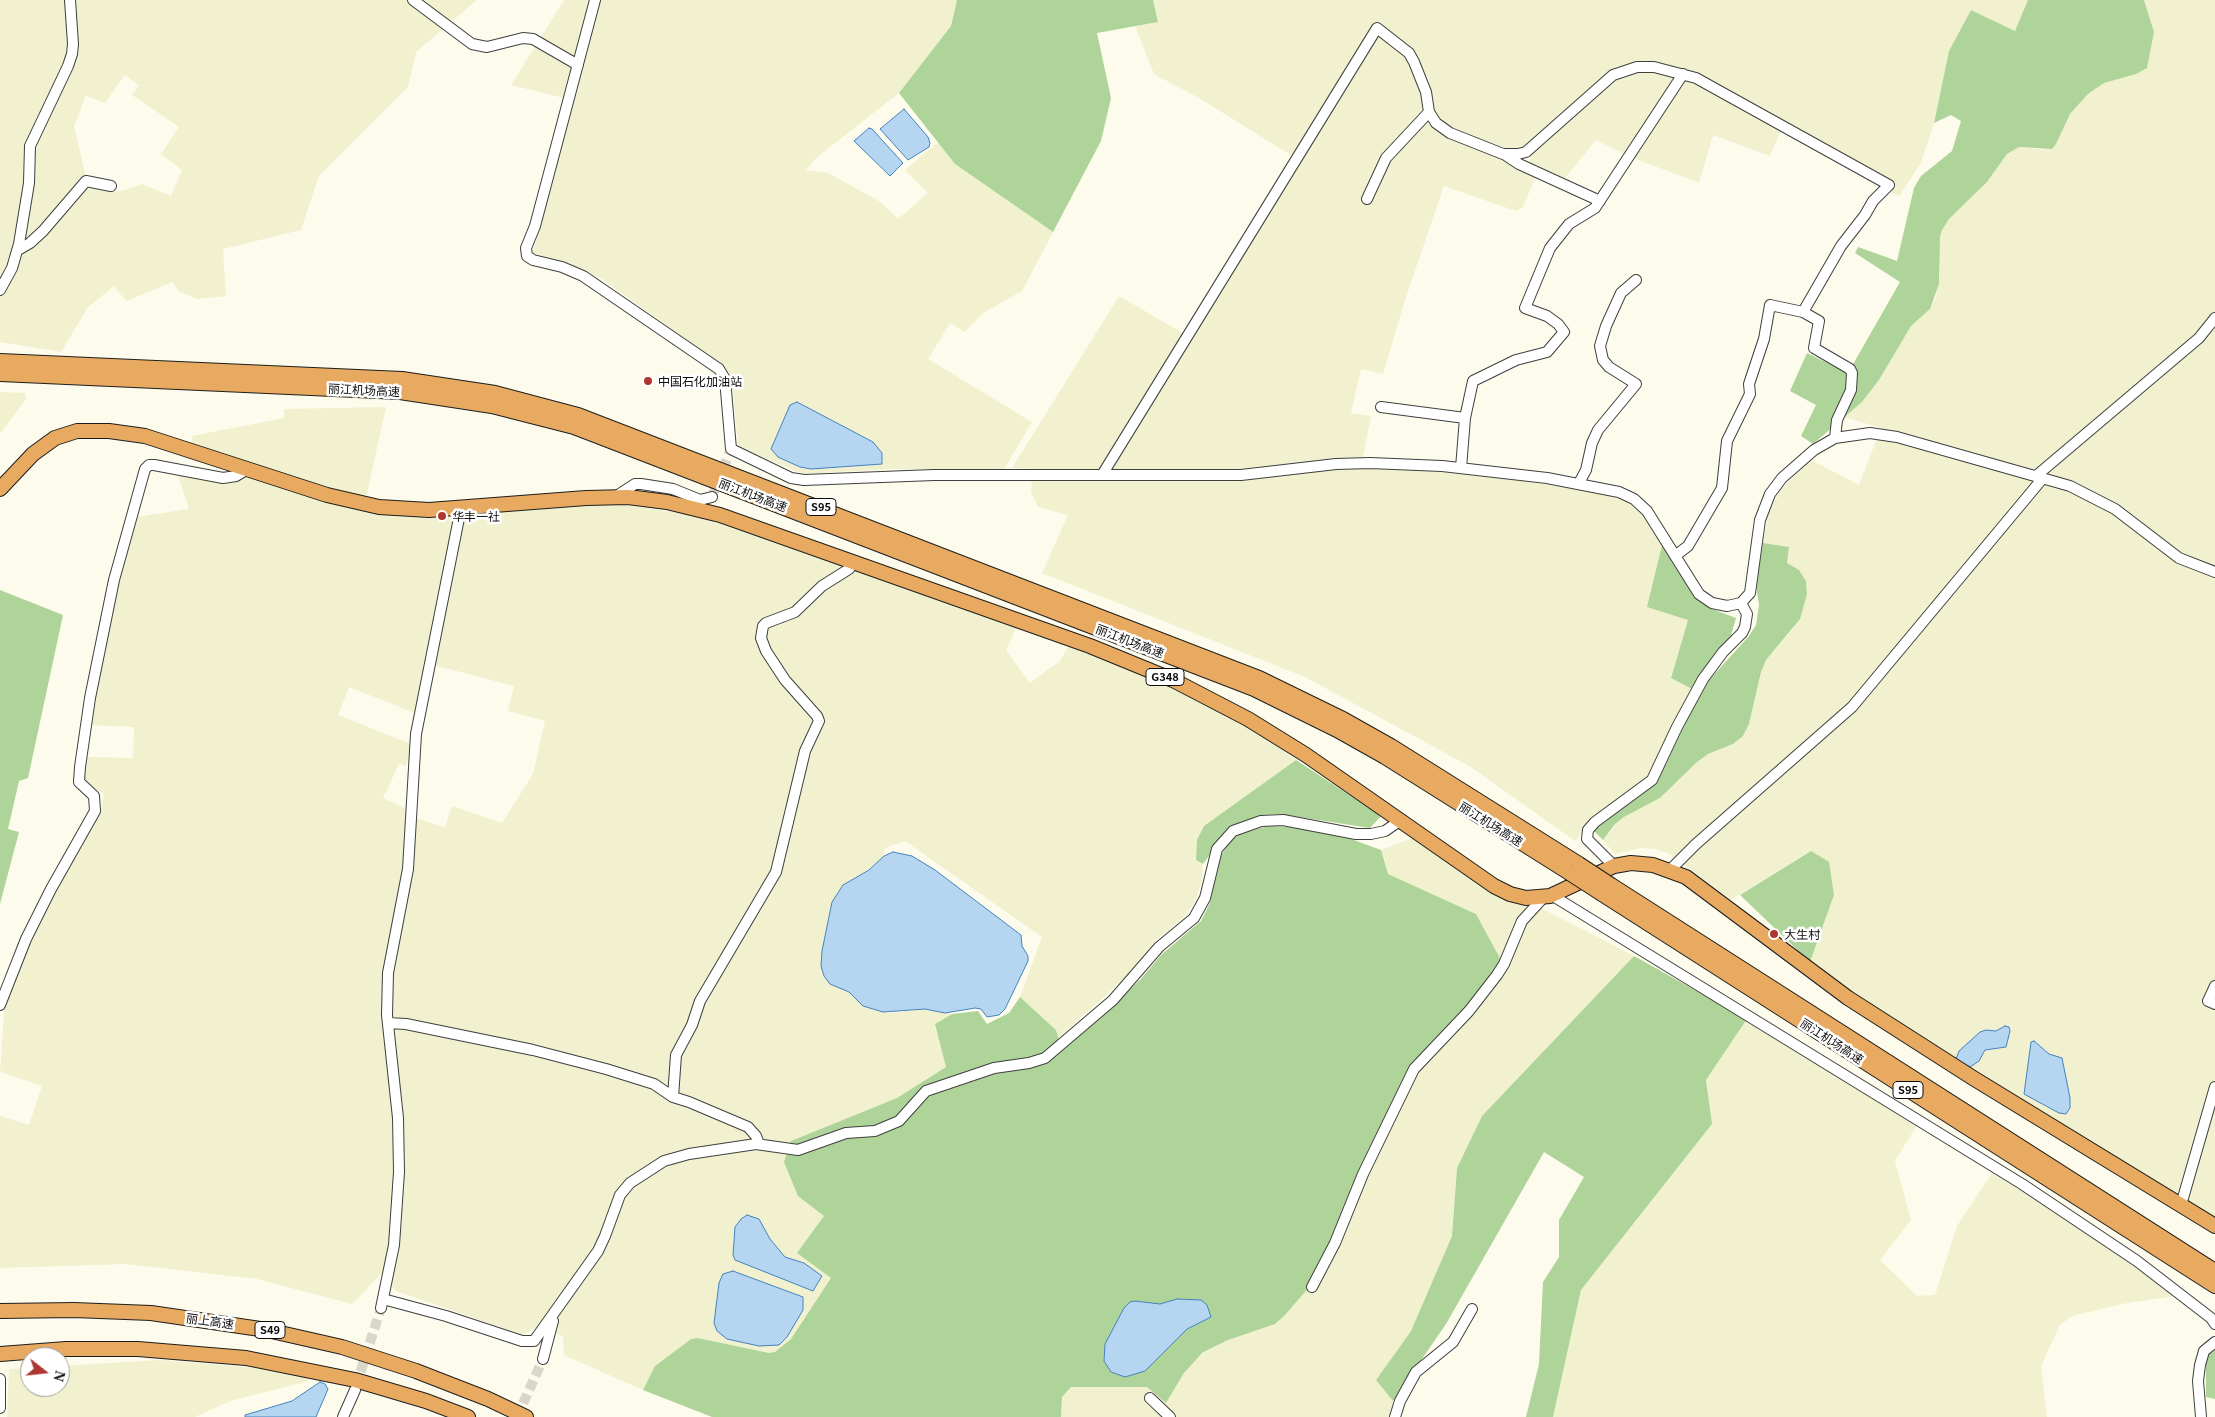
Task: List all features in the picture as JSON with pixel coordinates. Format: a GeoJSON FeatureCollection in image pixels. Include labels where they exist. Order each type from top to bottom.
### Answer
{"type":"FeatureCollection","features":[{"type":"Feature","properties":{"kind":"highway","name":"丽江机场高速"},"geometry":{"type":"LineString","coordinates":[[0,361],[402,380],[495,393],[578,415],[1259,678],[1343,719],[1391,746],[1606,889],[2215,1286]]}},
{"type":"Feature","properties":{"kind":"highway","name":"丽江机场高速"},"geometry":{"type":"LineString","coordinates":[[0,374],[400,392],[492,406],[574,427],[1254,689],[1330,726],[1574,868]]}},
{"type":"Feature","properties":{"kind":"highway","name":"G348"},"geometry":{"type":"LineString","coordinates":[[0,489],[40,447],[55,438],[77,431],[109,430],[145,436],[327,495],[380,507],[429,510],[614,497],[667,502],[704,510],[1090,646],[1173,680],[1278,736],[1502,890],[1518,896],[1548,897]]}},
{"type":"Feature","properties":{"kind":"highway"},"geometry":{"type":"LineString","coordinates":[[1548,897],[1614,866],[1642,864],[1670,870],[1697,883],[1796,960],[1888,1024],[2215,1226]]}},
{"type":"Feature","properties":{"kind":"highway","name":"丽江机场高速"},"geometry":{"type":"LineString","coordinates":[[1606,889],[2215,1270]]}},
{"type":"Feature","properties":{"kind":"highway","name":"丽上高速"},"geometry":{"type":"LineString","coordinates":[[0,1311],[74,1310],[152,1313],[266,1330],[342,1347],[398,1364],[452,1384],[526,1417]]}},
{"type":"Feature","properties":{"kind":"highway"},"geometry":{"type":"LineString","coordinates":[[0,1354],[102,1348],[173,1351],[246,1358],[355,1380],[417,1398],[468,1417]]}},
{"type":"Feature","properties":{"kind":"street"},"geometry":{"type":"LineString","coordinates":[[0,290],[12,268],[18,250],[29,183],[30,146],[72,54],[70,0]]}},
{"type":"Feature","properties":{"kind":"street"},"geometry":{"type":"LineString","coordinates":[[413,0],[472,44],[487,47],[522,38],[533,39],[578,65]]}},
{"type":"Feature","properties":{"kind":"street"},"geometry":{"type":"LineString","coordinates":[[595,0],[536,226],[526,248],[526,253],[533,260],[562,267],[583,276],[719,369],[725,380],[731,449],[791,478],[804,480],[934,475],[1241,475],[1336,464],[1406,464],[1461,468],[1579,483],[1619,492],[1634,499],[1647,512],[1696,590],[1707,601],[1722,606],[1741,603],[1747,597],[1751,588],[1758,528],[1762,511],[1770,494],[1782,478],[1814,450],[1835,438],[1861,433],[1888,435],[2070,486],[2114,509],[2179,558],[2215,572]]}},
{"type":"Feature","properties":{"kind":"street"},"geometry":{"type":"LineString","coordinates":[[1102,475],[1377,28],[1409,53],[1426,92],[1429,112],[1436,123],[1445,130],[1503,154],[1519,164],[1600,201]]}},
{"type":"Feature","properties":{"kind":"street"},"geometry":{"type":"LineString","coordinates":[[1503,154],[1526,152],[1613,76],[1621,72],[1637,67],[1654,67],[1696,78],[1890,185],[1873,201],[1841,246],[1803,312]]}},
{"type":"Feature","properties":{"kind":"street"},"geometry":{"type":"LineString","coordinates":[[1461,468],[1465,418],[1473,381],[1516,360],[1547,352],[1564,332],[1558,324],[1547,316],[1525,308],[1550,248],[1555,239],[1569,224],[1595,208],[1683,74]]}},
{"type":"Feature","properties":{"kind":"street"},"geometry":{"type":"LineString","coordinates":[[1367,199],[1386,158],[1429,112]]}},
{"type":"Feature","properties":{"kind":"street"},"geometry":{"type":"LineString","coordinates":[[18,250],[37,237],[86,181],[111,186]]}},
{"type":"Feature","properties":{"kind":"street"},"geometry":{"type":"LineString","coordinates":[[1579,483],[1586,470],[1592,443],[1598,430],[1636,384],[1609,367],[1603,360],[1600,346],[1606,326],[1621,292],[1636,280]]}},
{"type":"Feature","properties":{"kind":"street"},"geometry":{"type":"LineString","coordinates":[[1675,556],[1688,546],[1722,488],[1727,441],[1750,394],[1750,384],[1764,339],[1770,305],[1803,312],[1819,321],[1814,348],[1850,369],[1852,373],[1851,390],[1837,420],[1835,438]]}},
{"type":"Feature","properties":{"kind":"street"},"geometry":{"type":"LineString","coordinates":[[1670,870],[1696,844],[1852,707],[2040,477],[2199,338],[2215,318]]}},
{"type":"Feature","properties":{"kind":"street"},"geometry":{"type":"LineString","coordinates":[[1381,407],[1465,418]]}},
{"type":"Feature","properties":{"kind":"street"},"geometry":{"type":"LineString","coordinates":[[0,1006],[34,923],[95,811],[94,796],[79,782],[90,698],[114,580],[145,469],[149,465],[154,465],[223,478],[236,476],[248,469]]}},
{"type":"Feature","properties":{"kind":"street"},"geometry":{"type":"LineString","coordinates":[[614,497],[635,484],[641,484],[673,489],[700,500],[712,497]]}},
{"type":"Feature","properties":{"kind":"street"},"geometry":{"type":"LineString","coordinates":[[461,508],[416,734],[408,869],[388,973],[388,1023],[398,1118],[399,1172],[394,1245],[382,1304],[446,1316],[522,1341],[534,1341],[598,1251],[617,1199],[630,1183],[664,1161],[672,1158],[759,1144],[798,1150],[846,1133],[876,1131],[899,1121],[926,1091],[994,1068],[1029,1063],[1045,1058],[1113,1000],[1159,947],[1194,918],[1205,898],[1217,849],[1227,836],[1240,828],[1261,821],[1283,820],[1356,834],[1371,834],[1384,831],[1401,820]]}},
{"type":"Feature","properties":{"kind":"street"},"geometry":{"type":"LineString","coordinates":[[673,1098],[676,1055],[692,1025],[698,1006],[776,872],[805,751],[819,721],[818,716],[785,680],[766,651],[761,638],[763,626],[794,612],[822,586],[849,568],[853,563]]}},
{"type":"Feature","properties":{"kind":"street"},"geometry":{"type":"LineString","coordinates":[[1614,866],[1588,839],[1588,830],[1595,822],[1652,780],[1677,727],[1703,679],[1723,652],[1742,634],[1747,614],[1741,603]]}},
{"type":"Feature","properties":{"kind":"street"},"geometry":{"type":"LineString","coordinates":[[1312,1287],[1335,1243],[1363,1174],[1411,1075],[1469,1011],[1497,975],[1504,964],[1522,920],[1548,897],[2022,1184],[2137,1261],[2211,1318],[2215,1324]]}},
{"type":"Feature","properties":{"kind":"street"},"geometry":{"type":"LineString","coordinates":[[2215,986],[2208,1001],[2215,1004]]}},
{"type":"Feature","properties":{"kind":"street"},"geometry":{"type":"LineString","coordinates":[[388,1023],[406,1024],[569,1059],[654,1084],[673,1098],[690,1102],[744,1125],[754,1132],[759,1144]]}},
{"type":"Feature","properties":{"kind":"street"},"geometry":{"type":"LineString","coordinates":[[2181,1205],[2215,1086]]}},
{"type":"Feature","properties":{"kind":"street"},"geometry":{"type":"LineString","coordinates":[[1395,1417],[1400,1401],[1416,1372],[1453,1342],[1472,1309]]}},
{"type":"Feature","properties":{"kind":"street"},"geometry":{"type":"LineString","coordinates":[[543,1359],[555,1312]]}},
{"type":"Feature","properties":{"kind":"street"},"geometry":{"type":"LineString","coordinates":[[2201,1417],[2198,1381],[2200,1365],[2204,1351],[2215,1342]]}},
{"type":"Feature","properties":{"kind":"street"},"geometry":{"type":"LineString","coordinates":[[0,1408],[1,1383]]}},
{"type":"Feature","properties":{"kind":"street"},"geometry":{"type":"LineString","coordinates":[[343,1417],[355,1390]]}},
{"type":"Feature","properties":{"kind":"street"},"geometry":{"type":"LineString","coordinates":[[1150,1398],[1170,1417]]}},
{"type":"Feature","properties":{"kind":"green space"},"geometry":{"type":"Polygon","coordinates":[[[0,0],[477,0],[416,52],[408,87],[319,176],[301,230],[223,249],[226,296],[197,299],[178,291],[173,282],[126,301],[114,286],[88,307],[61,352],[0,342],[0,0]],[[125,75],[105,103],[86,96],[74,126],[88,186],[119,192],[142,184],[171,196],[182,170],[161,154],[179,127],[132,95],[139,85],[125,75]]]}},
{"type":"Feature","properties":{"kind":"green space"},"geometry":{"type":"Polygon","coordinates":[[[564,0],[590,0],[564,98],[511,85],[564,0]]]}},
{"type":"Feature","properties":{"kind":"green space"},"geometry":{"type":"Polygon","coordinates":[[[597,0],[957,0],[951,26],[899,93],[816,158],[806,170],[828,173],[879,201],[898,219],[928,193],[905,170],[938,142],[955,164],[1053,232],[1022,291],[983,313],[965,332],[950,323],[928,359],[1032,422],[1003,471],[894,469],[802,474],[738,446],[732,380],[725,367],[602,279],[533,253],[597,0]]]}},
{"type":"Feature","properties":{"kind":"green space"},"geometry":{"type":"Polygon","coordinates":[[[957,0],[1153,0],[1158,22],[1097,33],[1111,98],[1101,141],[1053,232],[955,164],[899,93],[951,26],[957,0]]]}},
{"type":"Feature","properties":{"kind":"green space"},"geometry":{"type":"Polygon","coordinates":[[[1153,0],[2028,0],[2016,31],[1971,10],[1949,51],[1934,123],[1921,163],[1899,196],[1781,130],[1770,156],[1713,135],[1699,183],[1631,157],[1596,140],[1565,178],[1529,163],[1531,156],[1468,135],[1438,119],[1434,111],[1428,77],[1411,51],[1376,22],[1294,157],[1199,98],[1154,74],[1135,26],[1158,22],[1153,0]]]}},
{"type":"Feature","properties":{"kind":"green space"},"geometry":{"type":"Polygon","coordinates":[[[2028,0],[2144,0],[2154,32],[2147,68],[2136,74],[2104,83],[2088,94],[2070,114],[2052,149],[2019,147],[2007,154],[1987,182],[1949,219],[1940,237],[1939,284],[1930,309],[1911,326],[1879,380],[1862,402],[1813,444],[1801,436],[1816,405],[1790,391],[1807,353],[1848,373],[1900,282],[1855,253],[1858,247],[1897,261],[1914,188],[1921,176],[1952,151],[1961,121],[1951,115],[1934,123],[1949,51],[1971,10],[2015,31],[2028,0]]]}},
{"type":"Feature","properties":{"kind":"green space"},"geometry":{"type":"Polygon","coordinates":[[[2144,0],[2215,0],[2215,1220],[1899,1025],[1810,962],[1834,895],[1810,851],[1731,900],[1668,853],[1655,849],[1641,848],[1615,854],[1603,840],[1614,825],[1624,817],[1660,798],[1697,762],[1708,754],[1733,744],[1743,736],[1749,724],[1761,672],[1766,660],[1792,630],[1807,594],[1806,581],[1799,570],[1787,563],[1789,547],[1763,543],[1768,517],[1774,502],[1782,488],[1811,460],[1859,485],[1881,428],[1844,417],[1862,402],[1879,380],[1911,326],[1930,309],[1936,297],[1940,277],[1939,257],[1942,230],[1949,219],[1987,182],[2007,154],[2019,147],[2045,150],[2070,114],[2088,94],[2104,83],[2117,79],[2154,32],[2144,0]]]}},
{"type":"Feature","properties":{"kind":"green space"},"geometry":{"type":"Polygon","coordinates":[[[1381,36],[1406,56],[1417,75],[1426,122],[1439,133],[1496,154],[1507,163],[1536,176],[1523,207],[1516,211],[1444,186],[1406,297],[1383,374],[1361,369],[1351,413],[1371,416],[1361,468],[1412,469],[1513,480],[1594,491],[1626,501],[1647,519],[1662,545],[1647,607],[1688,619],[1671,677],[1694,690],[1647,777],[1619,800],[1595,815],[1575,841],[1471,767],[1305,677],[1042,573],[1068,515],[1038,507],[1031,492],[1033,469],[1012,468],[1119,296],[1191,338],[1374,38],[1381,36]]]}},
{"type":"Feature","properties":{"kind":"green space"},"geometry":{"type":"Polygon","coordinates":[[[0,392],[25,393],[26,399],[0,434],[0,392]]]}},
{"type":"Feature","properties":{"kind":"green space"},"geometry":{"type":"Polygon","coordinates":[[[386,407],[367,494],[361,498],[191,445],[192,436],[284,418],[284,409],[386,407]]]}},
{"type":"Feature","properties":{"kind":"green space"},"geometry":{"type":"Polygon","coordinates":[[[178,475],[231,482],[254,476],[335,504],[367,511],[467,516],[611,503],[690,514],[1017,626],[1006,650],[1030,683],[1060,661],[1069,645],[1135,670],[1232,718],[1271,741],[1296,760],[1204,826],[1196,860],[1203,864],[1201,884],[1194,903],[1182,919],[1156,940],[1123,980],[1058,1038],[1056,1030],[1020,997],[1042,937],[905,841],[885,848],[884,856],[877,864],[843,885],[825,936],[821,966],[844,990],[873,1010],[888,1013],[925,1009],[952,1014],[935,1024],[946,1067],[897,1098],[791,1141],[824,1216],[832,1278],[791,1339],[775,1352],[769,1353],[698,1338],[691,1339],[655,1366],[643,1390],[564,1355],[563,1336],[536,1327],[523,1335],[396,1291],[381,1274],[352,1304],[257,1279],[126,1264],[0,1268],[0,1116],[29,1125],[42,1086],[0,1072],[5,998],[57,886],[101,811],[104,794],[85,782],[87,757],[133,758],[134,727],[90,725],[120,575],[137,517],[189,509],[178,475]],[[426,663],[415,713],[349,687],[338,715],[411,744],[406,766],[399,764],[383,798],[408,810],[408,816],[445,827],[452,806],[502,823],[533,774],[545,721],[508,711],[514,686],[426,663]]]}},
{"type":"Feature","properties":{"kind":"green space"},"geometry":{"type":"Polygon","coordinates":[[[1763,543],[1789,547],[1787,563],[1799,570],[1806,581],[1807,594],[1800,619],[1766,660],[1761,672],[1749,724],[1743,736],[1733,744],[1708,754],[1697,762],[1660,798],[1624,817],[1614,825],[1603,840],[1594,831],[1598,825],[1652,786],[1666,764],[1692,709],[1709,680],[1749,636],[1756,625],[1759,605],[1756,585],[1763,543]]]}},
{"type":"Feature","properties":{"kind":"green space"},"geometry":{"type":"Polygon","coordinates":[[[1662,545],[1696,598],[1712,609],[1736,618],[1730,639],[1718,650],[1694,690],[1671,678],[1688,620],[1647,607],[1662,545]]]}},
{"type":"Feature","properties":{"kind":"green space"},"geometry":{"type":"Polygon","coordinates":[[[0,590],[63,615],[28,778],[19,781],[8,829],[19,832],[0,904],[0,590]]]}},
{"type":"Feature","properties":{"kind":"green space"},"geometry":{"type":"Polygon","coordinates":[[[1296,760],[1381,816],[1370,828],[1279,814],[1262,815],[1228,830],[1203,864],[1196,860],[1197,840],[1204,826],[1296,760]]]}},
{"type":"Feature","properties":{"kind":"green space"},"geometry":{"type":"Polygon","coordinates":[[[1268,826],[1300,827],[1343,836],[1381,850],[1388,874],[1476,914],[1502,962],[1467,1009],[1412,1067],[1333,1242],[1310,1286],[1285,1315],[1275,1324],[1228,1340],[1202,1353],[1184,1373],[1166,1403],[1147,1387],[1071,1387],[1062,1397],[1061,1417],[712,1417],[643,1390],[655,1366],[691,1339],[698,1338],[769,1353],[775,1352],[791,1339],[831,1278],[797,1253],[824,1216],[798,1196],[784,1162],[791,1141],[897,1098],[946,1067],[935,1024],[952,1014],[978,1011],[987,1024],[1009,1013],[1020,997],[1056,1030],[1062,1050],[1140,980],[1161,955],[1201,921],[1210,903],[1220,857],[1231,840],[1242,833],[1268,826]]]}},
{"type":"Feature","properties":{"kind":"green space"},"geometry":{"type":"Polygon","coordinates":[[[1413,838],[1502,896],[1527,908],[1543,909],[1634,956],[1482,1116],[1457,1168],[1452,1236],[1411,1331],[1376,1380],[1393,1401],[1389,1417],[1061,1417],[1062,1397],[1071,1387],[1147,1387],[1166,1403],[1184,1373],[1197,1357],[1228,1340],[1476,914],[1388,874],[1381,850],[1413,838]]]}},
{"type":"Feature","properties":{"kind":"green space"},"geometry":{"type":"Polygon","coordinates":[[[1811,851],[1829,862],[1834,895],[1810,962],[1740,895],[1811,851]]]}},
{"type":"Feature","properties":{"kind":"green space"},"geometry":{"type":"Polygon","coordinates":[[[1634,956],[1747,1019],[1706,1080],[1712,1124],[1581,1290],[1553,1417],[1526,1417],[1539,1364],[1543,1282],[1559,1257],[1559,1220],[1584,1177],[1544,1152],[1446,1324],[1393,1401],[1376,1380],[1411,1331],[1452,1236],[1457,1168],[1482,1116],[1634,956]]]}},
{"type":"Feature","properties":{"kind":"green space"},"geometry":{"type":"Polygon","coordinates":[[[1747,1019],[1917,1125],[1895,1161],[1911,1220],[1880,1260],[1917,1296],[1935,1295],[1957,1226],[1992,1173],[2065,1215],[2174,1296],[2122,1304],[2072,1316],[2060,1325],[2041,1366],[2047,1417],[1553,1417],[1581,1290],[1712,1124],[1706,1080],[1747,1019]]]}},
{"type":"Feature","properties":{"kind":"green space"},"geometry":{"type":"Polygon","coordinates":[[[2215,1348],[2215,1399],[2206,1397],[2206,1362],[2210,1349],[2215,1348]]]}},
{"type":"Feature","properties":{"kind":"green space"},"geometry":{"type":"Polygon","coordinates":[[[160,1360],[306,1372],[309,1381],[230,1401],[195,1417],[7,1417],[9,1369],[20,1368],[20,1397],[70,1397],[70,1365],[160,1360]]]}},
{"type":"Feature","properties":{"kind":"water"},"geometry":{"type":"Polygon","coordinates":[[[904,109],[928,137],[930,143],[929,147],[908,160],[880,129],[904,109]]]}},
{"type":"Feature","properties":{"kind":"water"},"geometry":{"type":"Polygon","coordinates":[[[869,128],[903,163],[890,176],[854,141],[869,128]]]}},
{"type":"Feature","properties":{"kind":"water"},"geometry":{"type":"Polygon","coordinates":[[[797,402],[873,442],[882,453],[882,464],[811,469],[800,467],[778,457],[771,449],[790,405],[797,402]]]}},
{"type":"Feature","properties":{"kind":"water"},"geometry":{"type":"Polygon","coordinates":[[[893,852],[912,856],[935,870],[1021,935],[1022,946],[1028,956],[1028,961],[1005,1009],[999,1015],[987,1017],[981,1009],[975,1008],[945,1013],[925,1009],[883,1012],[863,1006],[849,992],[830,984],[824,976],[821,966],[822,951],[832,902],[843,885],[869,870],[884,856],[893,852]]]}},
{"type":"Feature","properties":{"kind":"water"},"geometry":{"type":"Polygon","coordinates":[[[2005,1026],[2009,1027],[2010,1031],[2006,1047],[1985,1050],[1979,1061],[1970,1067],[1956,1059],[1959,1051],[1980,1032],[1986,1030],[1996,1031],[2005,1026]]]}},
{"type":"Feature","properties":{"kind":"water"},"geometry":{"type":"Polygon","coordinates":[[[2034,1041],[2049,1054],[2062,1058],[2070,1098],[2070,1108],[2066,1114],[2059,1113],[2024,1094],[2031,1042],[2034,1041]]]}},
{"type":"Feature","properties":{"kind":"water"},"geometry":{"type":"Polygon","coordinates":[[[747,1215],[759,1219],[770,1239],[785,1257],[804,1263],[822,1276],[813,1291],[735,1260],[733,1255],[735,1227],[747,1215]]]}},
{"type":"Feature","properties":{"kind":"water"},"geometry":{"type":"Polygon","coordinates":[[[733,1271],[803,1297],[803,1310],[787,1337],[779,1345],[759,1346],[727,1339],[717,1331],[714,1323],[719,1283],[723,1274],[733,1271]]]}},
{"type":"Feature","properties":{"kind":"water"},"geometry":{"type":"Polygon","coordinates":[[[1177,1299],[1201,1300],[1207,1305],[1211,1317],[1187,1329],[1145,1371],[1125,1377],[1111,1372],[1104,1361],[1105,1344],[1124,1308],[1130,1302],[1135,1301],[1160,1304],[1177,1299]]]}},
{"type":"Feature","properties":{"kind":"water"},"geometry":{"type":"Polygon","coordinates":[[[320,1382],[325,1384],[328,1389],[316,1417],[245,1417],[245,1415],[292,1401],[320,1382]]]}},
{"type":"Feature","properties":{"kind":"tunnel"},"geometry":{"type":"LineString","coordinates":[[712,497],[731,449]]}},
{"type":"Feature","properties":{"kind":"tunnel"},"geometry":{"type":"LineString","coordinates":[[356,1386],[381,1308]]}},
{"type":"Feature","properties":{"kind":"tunnel"},"geometry":{"type":"LineString","coordinates":[[517,1417],[543,1359]]}},
{"type":"Feature","properties":{"kind":"place","name":"中国石化加油站"},"geometry":{"type":"Point","coordinates":[648,381]}},
{"type":"Feature","properties":{"kind":"place","name":"华丰一社"},"geometry":{"type":"Point","coordinates":[442,516]}},
{"type":"Feature","properties":{"kind":"place","name":"大生村"},"geometry":{"type":"Point","coordinates":[1774,934]}}]}
